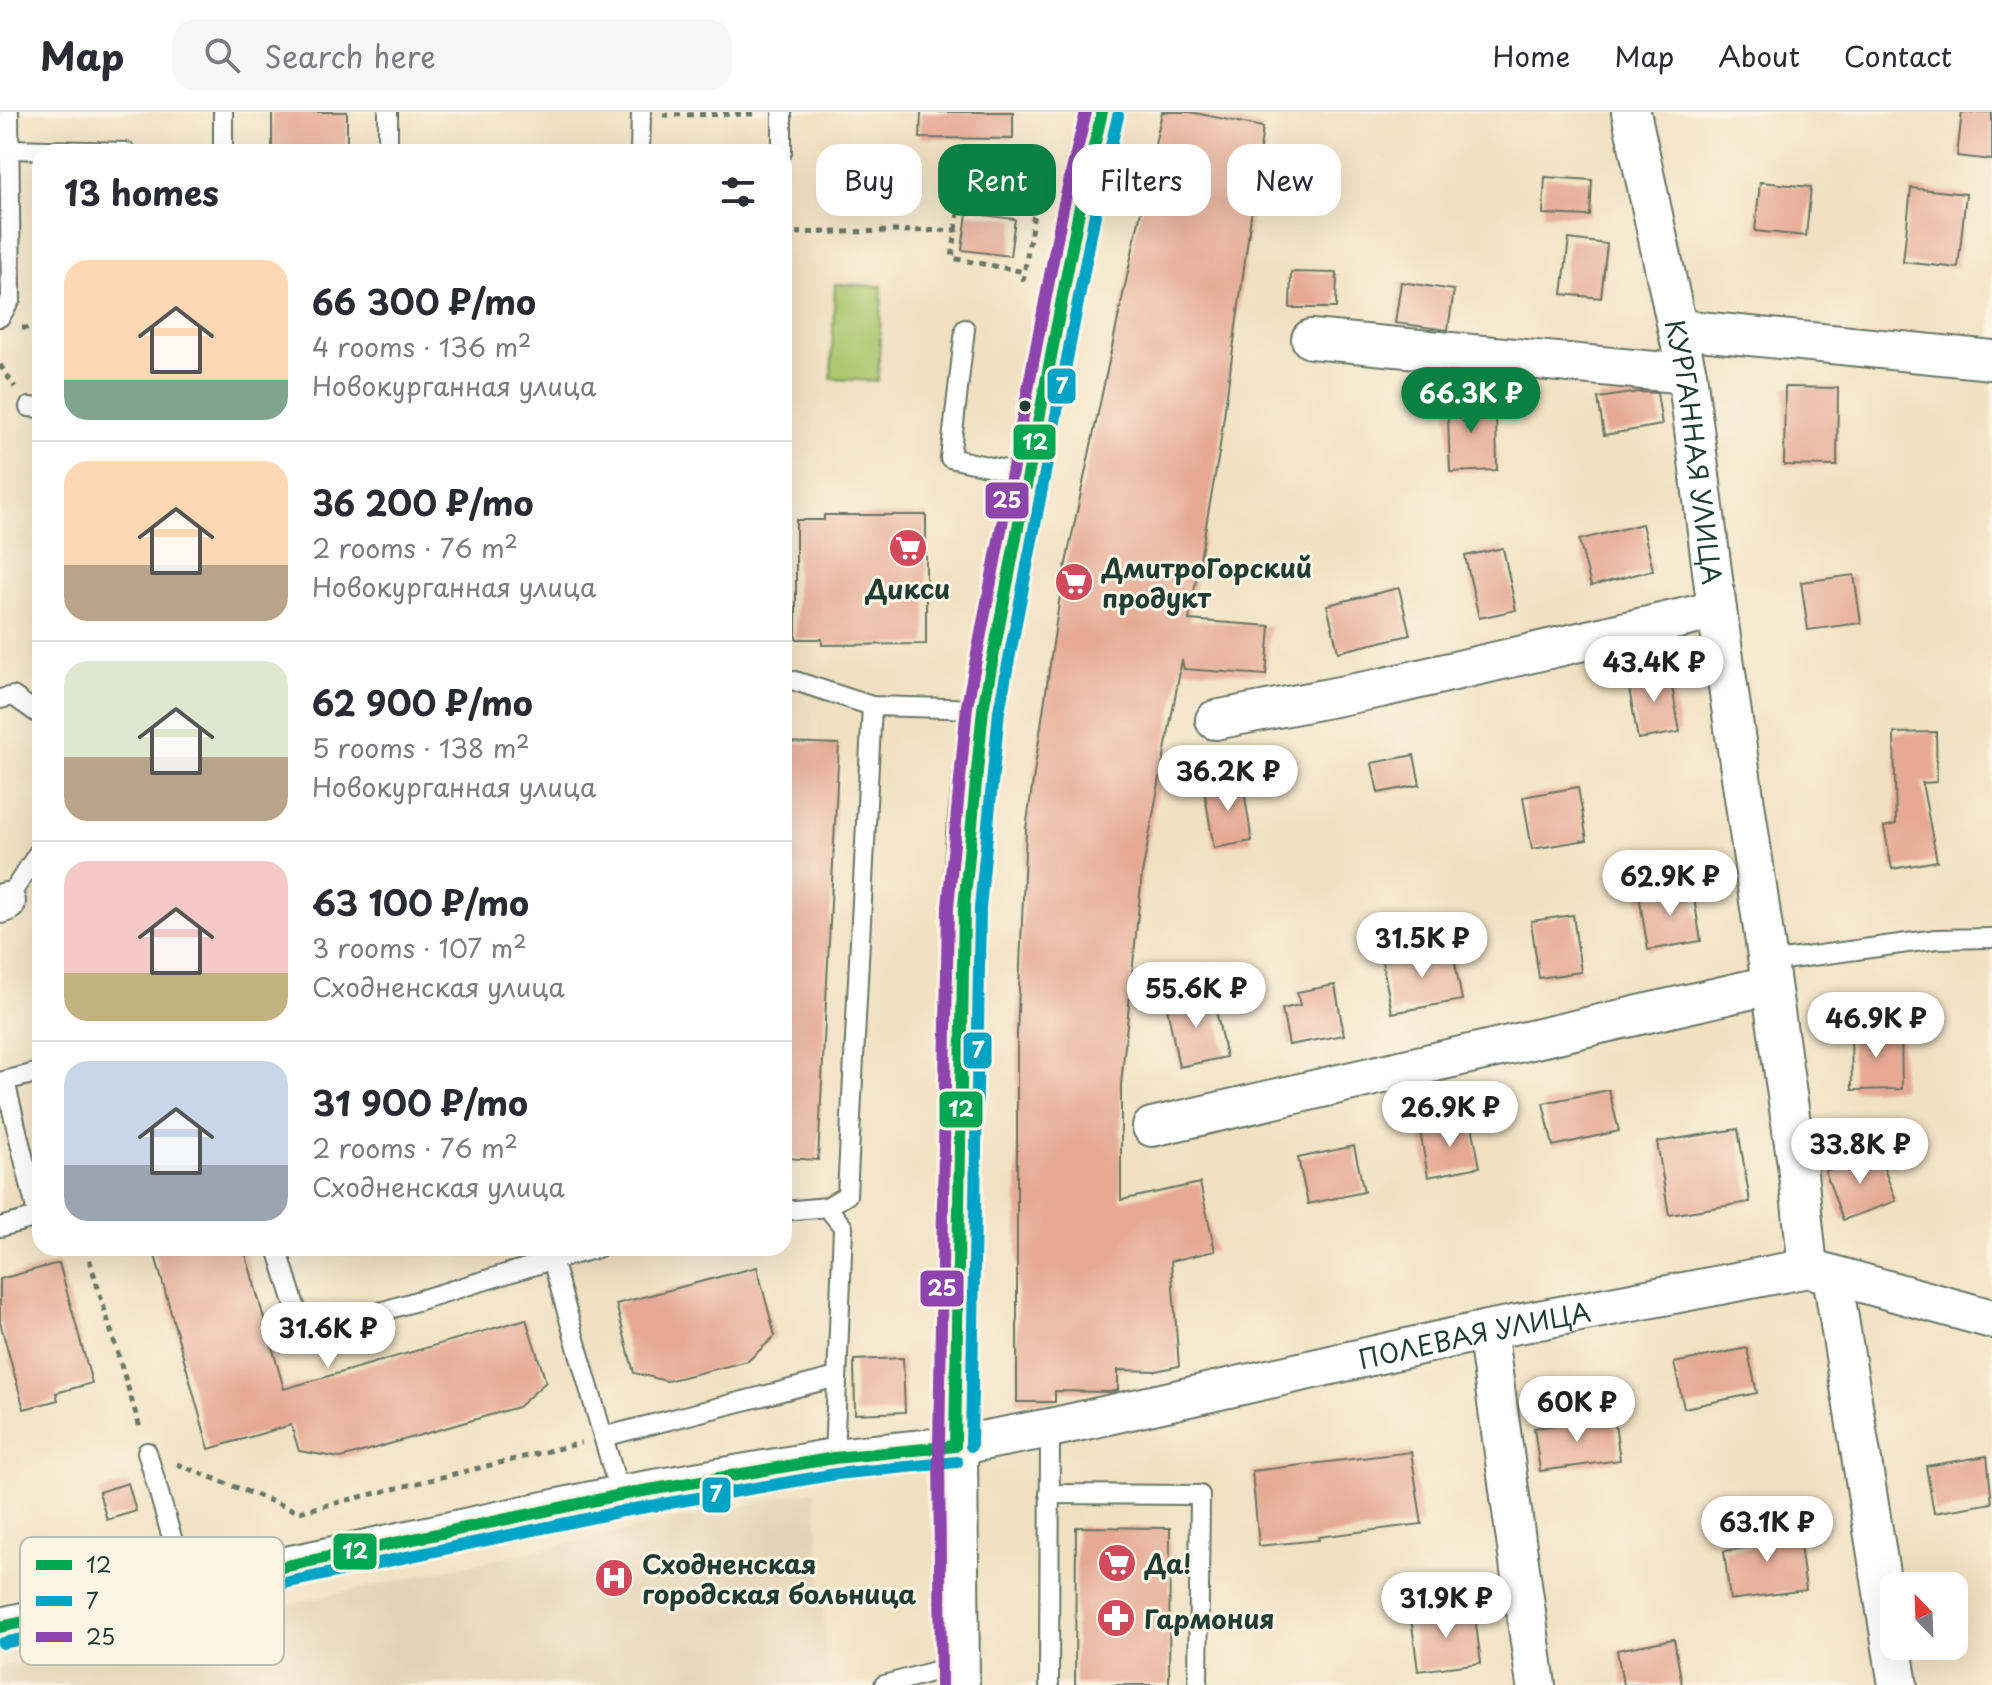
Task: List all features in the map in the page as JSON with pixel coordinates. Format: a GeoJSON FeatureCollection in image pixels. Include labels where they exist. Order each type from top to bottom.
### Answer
{"type":"FeatureCollection","features":[{"type":"Feature","properties":{"kind":"main road"},"geometry":{"type":"LineString","coordinates":[[957,1675],[955,1446],[964,907],[969,835],[983,709],[1079,211],[1102,112]]}},
{"type":"Feature","properties":{"kind":"street","name":"КУРГАННАЯ УЛИЦА"},"geometry":{"type":"LineString","coordinates":[[1631,112],[1687,374],[1717,610],[1797,1164],[1898,1685]]}},
{"type":"Feature","properties":{"kind":"street"},"geometry":{"type":"LineString","coordinates":[[1679,329],[1992,360]]}},
{"type":"Feature","properties":{"kind":"street"},"geometry":{"type":"LineString","coordinates":[[1311,339],[1687,374]]}},
{"type":"Feature","properties":{"kind":"street"},"geometry":{"type":"LineString","coordinates":[[1215,720],[1381,688],[1717,610]]}},
{"type":"Feature","properties":{"kind":"street"},"geometry":{"type":"LineString","coordinates":[[1152,1127],[1769,973]]}},
{"type":"Feature","properties":{"kind":"street","name":"ПОЛЕВАЯ УЛИЦА"},"geometry":{"type":"LineString","coordinates":[[284,1565],[620,1495],[834,1458],[955,1446],[1050,1428],[1487,1330],[1820,1272],[1992,1319]]}},
{"type":"Feature","properties":{"kind":"street"},"geometry":{"type":"LineString","coordinates":[[1487,1330],[1536,1685]]}},
{"type":"Feature","properties":{"kind":"street","name":"ПОЛЕВАЯ УЛИЦА"},"geometry":{"type":"LineString","coordinates":[[0,1627],[20,1623]]}},
{"type":"Feature","properties":{"kind":"lane"},"geometry":{"type":"LineString","coordinates":[[0,317],[11,299],[9,112]]}},
{"type":"Feature","properties":{"kind":"lane"},"geometry":{"type":"LineString","coordinates":[[223,112],[223,144]]}},
{"type":"Feature","properties":{"kind":"lane"},"geometry":{"type":"LineString","coordinates":[[388,112],[388,144]]}},
{"type":"Feature","properties":{"kind":"lane"},"geometry":{"type":"LineString","coordinates":[[640,144],[641,113]]}},
{"type":"Feature","properties":{"kind":"lane"},"geometry":{"type":"LineString","coordinates":[[782,113],[782,144]]}},
{"type":"Feature","properties":{"kind":"lane"},"geometry":{"type":"LineString","coordinates":[[10,149],[32,150]]}},
{"type":"Feature","properties":{"kind":"lane"},"geometry":{"type":"LineString","coordinates":[[965,329],[950,458],[1028,475]]}},
{"type":"Feature","properties":{"kind":"lane"},"geometry":{"type":"LineString","coordinates":[[795,681],[872,706],[983,709]]}},
{"type":"Feature","properties":{"kind":"lane"},"geometry":{"type":"LineString","coordinates":[[0,699],[13,696],[32,709]]}},
{"type":"Feature","properties":{"kind":"lane"},"geometry":{"type":"LineString","coordinates":[[792,1210],[827,1207],[847,1195],[872,706]]}},
{"type":"Feature","properties":{"kind":"lane"},"geometry":{"type":"LineString","coordinates":[[3,903],[32,861]]}},
{"type":"Feature","properties":{"kind":"lane"},"geometry":{"type":"LineString","coordinates":[[1769,973],[1937,939],[1992,938]]}},
{"type":"Feature","properties":{"kind":"lane"},"geometry":{"type":"LineString","coordinates":[[32,1074],[2,1081],[32,1194]]}},
{"type":"Feature","properties":{"kind":"lane"},"geometry":{"type":"LineString","coordinates":[[827,1207],[843,1227],[834,1458]]}},
{"type":"Feature","properties":{"kind":"lane"},"geometry":{"type":"LineString","coordinates":[[0,1227],[32,1219]]}},
{"type":"Feature","properties":{"kind":"lane"},"geometry":{"type":"LineString","coordinates":[[279,1256],[304,1335],[567,1256]]}},
{"type":"Feature","properties":{"kind":"lane"},"geometry":{"type":"LineString","coordinates":[[552,1260],[620,1495]]}},
{"type":"Feature","properties":{"kind":"lane"},"geometry":{"type":"LineString","coordinates":[[603,1437],[837,1377]]}},
{"type":"Feature","properties":{"kind":"lane"},"geometry":{"type":"LineString","coordinates":[[1049,1685],[1050,1428]]}},
{"type":"Feature","properties":{"kind":"lane"},"geometry":{"type":"LineString","coordinates":[[147,1452],[172,1537]]}},
{"type":"Feature","properties":{"kind":"lane"},"geometry":{"type":"LineString","coordinates":[[1049,1494],[1200,1495],[1198,1685]]}},
{"type":"Feature","properties":{"kind":"lane"},"geometry":{"type":"LineString","coordinates":[[884,1685],[957,1675]]}},
{"type":"Feature","properties":{"kind":"path"},"geometry":{"type":"LineString","coordinates":[[641,113],[782,113]]}},
{"type":"Feature","properties":{"kind":"path"},"geometry":{"type":"LineString","coordinates":[[958,216],[952,258],[1025,272]]}},
{"type":"Feature","properties":{"kind":"path"},"geometry":{"type":"LineString","coordinates":[[792,233],[956,230]]}},
{"type":"Feature","properties":{"kind":"path"},"geometry":{"type":"LineString","coordinates":[[88,1256],[147,1452],[299,1512],[603,1437]]}},
{"type":"Feature","properties":{"kind":"shaded area","name":"Сходненская городская больница"},"geometry":{"type":"Polygon","coordinates":[[[815,1490],[828,1685],[0,1685],[0,1667],[20,1663],[284,1665],[284,1605],[815,1490]]]}},
{"type":"Feature","properties":{"kind":"green space"},"geometry":{"type":"Polygon","coordinates":[[[835,284],[882,286],[878,381],[831,379],[835,284]]]}},
{"type":"Feature","properties":{"kind":"building"},"geometry":{"type":"Polygon","coordinates":[[[272,112],[347,112],[347,144],[272,144],[272,112]]]}},
{"type":"Feature","properties":{"kind":"building"},"geometry":{"type":"Polygon","coordinates":[[[921,112],[1013,112],[1013,139],[920,138],[921,112]]]}},
{"type":"Feature","properties":{"kind":"building"},"geometry":{"type":"Polygon","coordinates":[[[1162,112],[1190,112],[1263,127],[1261,144],[1227,144],[1227,216],[1251,216],[1219,453],[1189,620],[1270,626],[1266,675],[1184,669],[1182,660],[1142,874],[1121,1085],[1121,1200],[1200,1183],[1215,1251],[1171,1261],[1179,1366],[1156,1371],[1118,1370],[1118,1390],[1110,1392],[1055,1391],[1055,1402],[1017,1402],[1017,1034],[1026,829],[1062,582],[1140,216],[1211,216],[1211,144],[1155,144],[1162,112]]]}},
{"type":"Feature","properties":{"kind":"building"},"geometry":{"type":"Polygon","coordinates":[[[1962,112],[1992,112],[1992,160],[1957,156],[1962,112]]]}},
{"type":"Feature","properties":{"kind":"building"},"geometry":{"type":"Polygon","coordinates":[[[1545,177],[1592,180],[1590,216],[1543,214],[1545,177]]]}},
{"type":"Feature","properties":{"kind":"building"},"geometry":{"type":"Polygon","coordinates":[[[1760,182],[1811,187],[1806,236],[1755,231],[1760,182]]]}},
{"type":"Feature","properties":{"kind":"building"},"geometry":{"type":"Polygon","coordinates":[[[1911,188],[1966,194],[1958,268],[1903,262],[1911,188]]]}},
{"type":"Feature","properties":{"kind":"building"},"geometry":{"type":"Polygon","coordinates":[[[967,216],[1015,219],[1010,256],[962,250],[967,216]]]}},
{"type":"Feature","properties":{"kind":"building"},"geometry":{"type":"Polygon","coordinates":[[[1569,239],[1607,244],[1601,298],[1562,294],[1569,239]]]}},
{"type":"Feature","properties":{"kind":"building"},"geometry":{"type":"Polygon","coordinates":[[[1291,272],[1337,273],[1336,308],[1290,308],[1291,272]]]}},
{"type":"Feature","properties":{"kind":"building"},"geometry":{"type":"Polygon","coordinates":[[[1401,282],[1454,290],[1448,330],[1395,323],[1401,282]]]}},
{"type":"Feature","properties":{"kind":"building"},"geometry":{"type":"Polygon","coordinates":[[[1785,387],[1838,388],[1837,466],[1784,465],[1785,387]]]}},
{"type":"Feature","properties":{"kind":"building"},"geometry":{"type":"Polygon","coordinates":[[[1447,392],[1474,392],[1475,412],[1496,412],[1497,470],[1450,472],[1447,392]]]}},
{"type":"Feature","properties":{"kind":"building"},"geometry":{"type":"Polygon","coordinates":[[[1638,392],[1657,393],[1662,425],[1604,435],[1598,398],[1638,392]]]}},
{"type":"Feature","properties":{"kind":"building"},"geometry":{"type":"Polygon","coordinates":[[[824,515],[926,515],[926,644],[822,645],[822,639],[796,639],[796,520],[824,520],[824,515]]]}},
{"type":"Feature","properties":{"kind":"building"},"geometry":{"type":"Polygon","coordinates":[[[1642,524],[1653,570],[1591,586],[1579,540],[1642,524]]]}},
{"type":"Feature","properties":{"kind":"building"},"geometry":{"type":"Polygon","coordinates":[[[1503,548],[1516,610],[1479,618],[1465,556],[1503,548]]]}},
{"type":"Feature","properties":{"kind":"building"},"geometry":{"type":"Polygon","coordinates":[[[1854,575],[1861,623],[1808,630],[1801,582],[1854,575]]]}},
{"type":"Feature","properties":{"kind":"building"},"geometry":{"type":"Polygon","coordinates":[[[1399,588],[1410,635],[1338,652],[1327,605],[1399,588]]]}},
{"type":"Feature","properties":{"kind":"building"},"geometry":{"type":"Polygon","coordinates":[[[1669,670],[1680,732],[1638,739],[1627,677],[1669,670]]]}},
{"type":"Feature","properties":{"kind":"building"},"geometry":{"type":"Polygon","coordinates":[[[1936,732],[1937,782],[1922,783],[1937,861],[1892,869],[1884,827],[1896,824],[1894,733],[1936,732]]]}},
{"type":"Feature","properties":{"kind":"building"},"geometry":{"type":"Polygon","coordinates":[[[792,742],[839,744],[818,1160],[792,1158],[792,742]]]}},
{"type":"Feature","properties":{"kind":"building"},"geometry":{"type":"Polygon","coordinates":[[[1414,755],[1420,785],[1378,793],[1372,763],[1414,755]]]}},
{"type":"Feature","properties":{"kind":"building"},"geometry":{"type":"Polygon","coordinates":[[[1242,778],[1252,841],[1214,848],[1203,784],[1242,778]]]}},
{"type":"Feature","properties":{"kind":"building"},"geometry":{"type":"Polygon","coordinates":[[[1578,787],[1587,840],[1532,849],[1523,797],[1578,787]]]}},
{"type":"Feature","properties":{"kind":"building"},"geometry":{"type":"Polygon","coordinates":[[[1692,886],[1701,941],[1648,950],[1639,895],[1692,886]]]}},
{"type":"Feature","properties":{"kind":"building"},"geometry":{"type":"Polygon","coordinates":[[[1573,915],[1581,972],[1539,978],[1531,921],[1573,915]]]}},
{"type":"Feature","properties":{"kind":"building"},"geometry":{"type":"Polygon","coordinates":[[[1452,947],[1462,1000],[1392,1013],[1382,961],[1452,947]]]}},
{"type":"Feature","properties":{"kind":"building"},"geometry":{"type":"Polygon","coordinates":[[[1335,985],[1344,1035],[1289,1045],[1282,1009],[1300,1005],[1297,992],[1335,985]]]}},
{"type":"Feature","properties":{"kind":"building"},"geometry":{"type":"Polygon","coordinates":[[[1212,992],[1226,1057],[1179,1067],[1166,1002],[1212,992]]]}},
{"type":"Feature","properties":{"kind":"building"},"geometry":{"type":"Polygon","coordinates":[[[1901,1030],[1902,1089],[1852,1090],[1851,1031],[1901,1030]]]}},
{"type":"Feature","properties":{"kind":"building"},"geometry":{"type":"Polygon","coordinates":[[[1609,1090],[1619,1131],[1553,1146],[1543,1103],[1609,1090]]]}},
{"type":"Feature","properties":{"kind":"building"},"geometry":{"type":"Polygon","coordinates":[[[1471,1120],[1480,1167],[1428,1177],[1420,1130],[1471,1120]]]}},
{"type":"Feature","properties":{"kind":"building"},"geometry":{"type":"Polygon","coordinates":[[[1738,1129],[1750,1202],[1669,1215],[1657,1142],[1738,1129]]]}},
{"type":"Feature","properties":{"kind":"building"},"geometry":{"type":"Polygon","coordinates":[[[1354,1146],[1364,1192],[1308,1204],[1298,1158],[1354,1146]]]}},
{"type":"Feature","properties":{"kind":"building"},"geometry":{"type":"Polygon","coordinates":[[[1878,1152],[1896,1201],[1843,1220],[1825,1171],[1878,1152]]]}},
{"type":"Feature","properties":{"kind":"building"},"geometry":{"type":"Polygon","coordinates":[[[155,1256],[246,1256],[284,1389],[526,1319],[546,1382],[518,1407],[341,1458],[299,1451],[291,1425],[209,1449],[155,1256]]]}},
{"type":"Feature","properties":{"kind":"building"},"geometry":{"type":"Polygon","coordinates":[[[59,1263],[92,1383],[56,1393],[58,1400],[24,1409],[0,1322],[0,1279],[59,1263]]]}},
{"type":"Feature","properties":{"kind":"building"},"geometry":{"type":"Polygon","coordinates":[[[757,1267],[775,1336],[748,1361],[667,1381],[634,1373],[616,1304],[757,1267]]]}},
{"type":"Feature","properties":{"kind":"building"},"geometry":{"type":"Polygon","coordinates":[[[1747,1348],[1757,1393],[1684,1408],[1674,1363],[1747,1348]]]}},
{"type":"Feature","properties":{"kind":"building"},"geometry":{"type":"Polygon","coordinates":[[[903,1358],[905,1412],[855,1414],[854,1360],[903,1358]]]}},
{"type":"Feature","properties":{"kind":"building"},"geometry":{"type":"Polygon","coordinates":[[[1614,1417],[1620,1460],[1540,1471],[1534,1428],[1614,1417]]]}},
{"type":"Feature","properties":{"kind":"building"},"geometry":{"type":"Polygon","coordinates":[[[1411,1452],[1422,1524],[1259,1546],[1252,1471],[1411,1452]]]}},
{"type":"Feature","properties":{"kind":"building"},"geometry":{"type":"Polygon","coordinates":[[[1987,1456],[1992,1503],[1934,1513],[1926,1466],[1987,1456]]]}},
{"type":"Feature","properties":{"kind":"building"},"geometry":{"type":"Polygon","coordinates":[[[128,1483],[136,1511],[107,1520],[99,1492],[128,1483]]]}},
{"type":"Feature","properties":{"kind":"building"},"geometry":{"type":"Polygon","coordinates":[[[1797,1521],[1806,1590],[1730,1600],[1724,1551],[1758,1546],[1756,1527],[1797,1521]]]}},
{"type":"Feature","properties":{"kind":"building"},"geometry":{"type":"Polygon","coordinates":[[[1076,1527],[1170,1528],[1169,1685],[1075,1685],[1076,1527]]]}},
{"type":"Feature","properties":{"kind":"building"},"geometry":{"type":"Polygon","coordinates":[[[1474,1609],[1481,1663],[1418,1671],[1411,1617],[1474,1609]]]}},
{"type":"Feature","properties":{"kind":"building"},"geometry":{"type":"Polygon","coordinates":[[[1674,1639],[1682,1685],[1623,1685],[1617,1650],[1674,1639]]]}},
{"type":"Feature","properties":{"kind":"transit line","name":"25"},"geometry":{"type":"LineString","coordinates":[[941,1685],[939,1446],[948,907],[967,706],[1063,208],[1086,112]]}},
{"type":"Feature","properties":{"kind":"transit line","name":"12"},"geometry":{"type":"LineString","coordinates":[[955,1446],[964,907],[983,709],[1079,211],[1102,112]]}},
{"type":"Feature","properties":{"kind":"transit line","name":"7"},"geometry":{"type":"LineString","coordinates":[[971,1446],[980,908],[999,711],[1095,214],[1118,116]]}},
{"type":"Feature","properties":{"kind":"transit line","name":"12"},"geometry":{"type":"LineString","coordinates":[[284,1567],[620,1495],[834,1458],[955,1446]]}},
{"type":"Feature","properties":{"kind":"transit line","name":"7"},"geometry":{"type":"LineString","coordinates":[[284,1583],[623,1511],[836,1474],[957,1462]]}},
{"type":"Feature","properties":{"kind":"transit line","name":"12"},"geometry":{"type":"LineString","coordinates":[[0,1627],[20,1623]]}},
{"type":"Feature","properties":{"kind":"transit line","name":"7"},"geometry":{"type":"LineString","coordinates":[[3,1643],[20,1639]]}},
{"type":"Feature","properties":{"kind":"place","name":"Дикси"},"geometry":{"type":"Point","coordinates":[908,548]}},
{"type":"Feature","properties":{"kind":"place","name":"ДмитроГорский продукт"},"geometry":{"type":"Point","coordinates":[1074,582]}},
{"type":"Feature","properties":{"kind":"place","name":"Да!"},"geometry":{"type":"Point","coordinates":[1117,1563]}},
{"type":"Feature","properties":{"kind":"place","name":"Сходненская городская больница"},"geometry":{"type":"Point","coordinates":[614,1578]}},
{"type":"Feature","properties":{"kind":"place","name":"Гармония"},"geometry":{"type":"Point","coordinates":[1116,1618]}}]}
